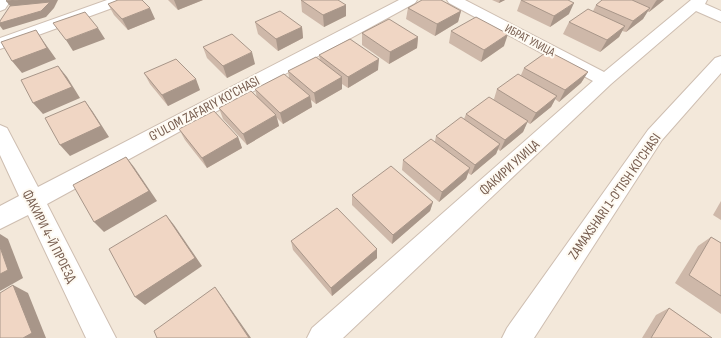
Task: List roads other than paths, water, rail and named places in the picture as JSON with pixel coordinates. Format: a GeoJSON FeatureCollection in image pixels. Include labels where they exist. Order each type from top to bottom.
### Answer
{"type":"FeatureCollection","features":[{"type":"Feature","properties":{"kind":"street"},"geometry":{"type":"LineString","coordinates":[[0,6],[4,0]]}},
{"type":"Feature","properties":{"kind":"street"},"geometry":{"type":"LineString","coordinates":[[0,44],[121,0]]}},
{"type":"Feature","properties":{"kind":"street","name":"G'ULOM ZAFARIY KO'CHASI"},"geometry":{"type":"LineString","coordinates":[[0,218],[410,0]]}},
{"type":"Feature","properties":{"kind":"street","name":"ИБРАТ УЛИЦА"},"geometry":{"type":"LineString","coordinates":[[454,0],[605,80]]}},
{"type":"Feature","properties":{"kind":"street"},"geometry":{"type":"LineString","coordinates":[[697,2],[721,17]]}},
{"type":"Feature","properties":{"kind":"street","name":"ФАКИРИ УЛИЦА"},"geometry":{"type":"LineString","coordinates":[[322,338],[605,80],[697,2]]}},
{"type":"Feature","properties":{"kind":"street","name":"ZAMAXSHARI 1-O'TISH KO'CHASI"},"geometry":{"type":"LineString","coordinates":[[517,338],[655,135],[721,62]]}},
{"type":"Feature","properties":{"kind":"street","name":"ФАКИРИ 4-Й ПРОЕЗД"},"geometry":{"type":"LineString","coordinates":[[0,133],[101,338]]}}]}
